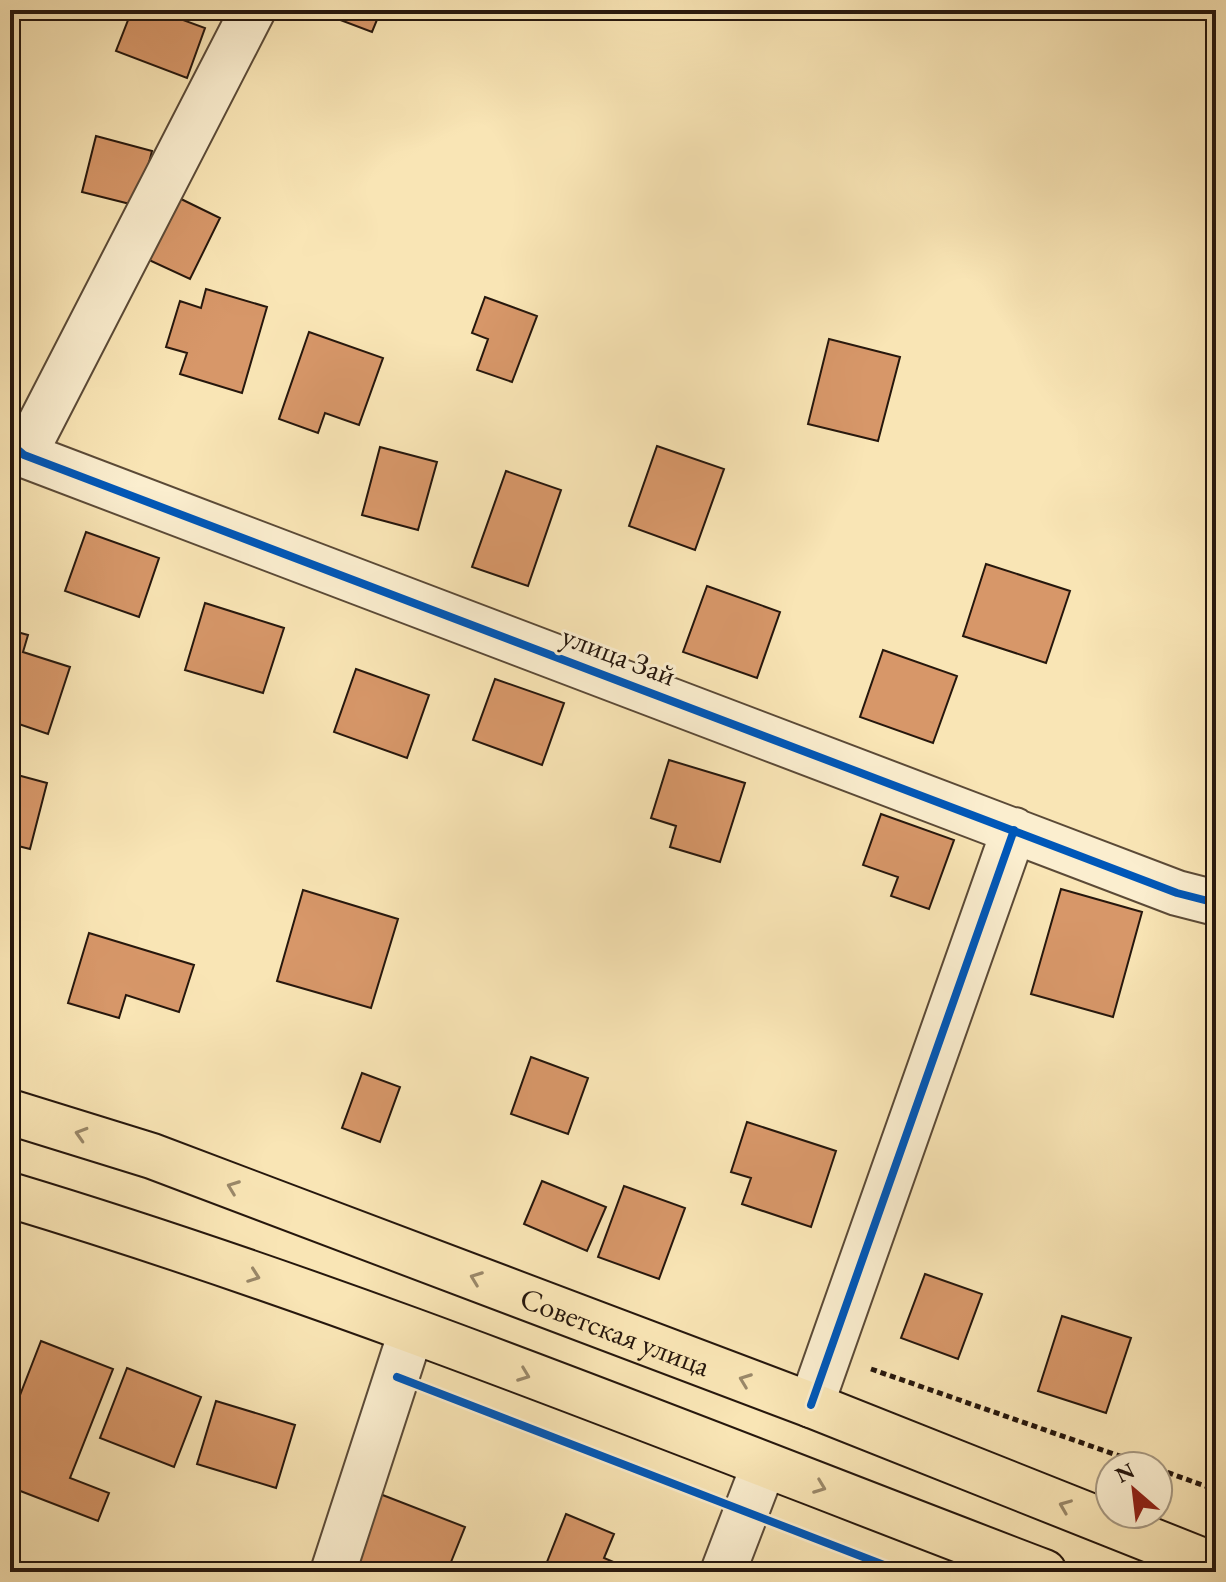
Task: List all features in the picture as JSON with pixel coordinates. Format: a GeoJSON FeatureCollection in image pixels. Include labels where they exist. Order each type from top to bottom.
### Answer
{"type":"FeatureCollection","features":[{"type":"Feature","properties":{"kind":"main road","name":"Советская улица"},"geometry":{"type":"LineString","coordinates":[[10,1112],[152,1156],[811,1405],[1216,1566]]}},
{"type":"Feature","properties":{"kind":"main road"},"geometry":{"type":"LineString","coordinates":[[10,1195],[128,1231],[411,1332],[1044,1572]]}},
{"type":"Feature","properties":{"kind":"street"},"geometry":{"type":"LineString","coordinates":[[17,449],[253,10]]}},
{"type":"Feature","properties":{"kind":"street","name":"улица Зай"},"geometry":{"type":"LineString","coordinates":[[17,449],[1177,893],[1216,903]]}},
{"type":"Feature","properties":{"kind":"street"},"geometry":{"type":"LineString","coordinates":[[811,1405],[1014,830]]}},
{"type":"Feature","properties":{"kind":"street"},"geometry":{"type":"LineString","coordinates":[[333,1572],[411,1332]]}},
{"type":"Feature","properties":{"kind":"street"},"geometry":{"type":"LineString","coordinates":[[723,1572],[764,1465]]}},
{"type":"Feature","properties":{"kind":"path"},"geometry":{"type":"LineString","coordinates":[[828,1354],[1102,1450]]}},
{"type":"Feature","properties":{"kind":"path"},"geometry":{"type":"LineString","coordinates":[[1174,1475],[1216,1490]]}},
{"type":"Feature","properties":{"kind":"building"},"geometry":{"type":"Polygon","coordinates":[[[132,10],[156,10],[205,28],[187,78],[116,51],[132,10]]]}},
{"type":"Feature","properties":{"kind":"building"},"geometry":{"type":"Polygon","coordinates":[[[314,10],[381,10],[372,32],[314,10]]]}},
{"type":"Feature","properties":{"kind":"building"},"geometry":{"type":"Polygon","coordinates":[[[96,136],[152,151],[138,206],[82,192],[96,136]]]}},
{"type":"Feature","properties":{"kind":"building"},"geometry":{"type":"Polygon","coordinates":[[[179,198],[220,218],[190,279],[149,260],[179,198]]]}},
{"type":"Feature","properties":{"kind":"building"},"geometry":{"type":"Polygon","coordinates":[[[206,289],[267,307],[242,393],[180,374],[187,353],[166,347],[180,301],[201,308],[206,289]]]}},
{"type":"Feature","properties":{"kind":"building"},"geometry":{"type":"Polygon","coordinates":[[[485,297],[537,316],[512,382],[477,370],[488,339],[472,333],[485,297]]]}},
{"type":"Feature","properties":{"kind":"building"},"geometry":{"type":"Polygon","coordinates":[[[309,332],[383,358],[359,425],[325,413],[318,433],[279,419],[309,332]]]}},
{"type":"Feature","properties":{"kind":"building"},"geometry":{"type":"Polygon","coordinates":[[[829,339],[900,357],[878,441],[808,424],[829,339]]]}},
{"type":"Feature","properties":{"kind":"building"},"geometry":{"type":"Polygon","coordinates":[[[657,446],[724,469],[695,550],[629,526],[657,446]]]}},
{"type":"Feature","properties":{"kind":"building"},"geometry":{"type":"Polygon","coordinates":[[[380,447],[437,462],[418,530],[362,515],[380,447]]]}},
{"type":"Feature","properties":{"kind":"building"},"geometry":{"type":"Polygon","coordinates":[[[506,471],[561,490],[528,586],[472,567],[506,471]]]}},
{"type":"Feature","properties":{"kind":"building"},"geometry":{"type":"Polygon","coordinates":[[[86,532],[159,558],[139,617],[65,591],[86,532]]]}},
{"type":"Feature","properties":{"kind":"building"},"geometry":{"type":"Polygon","coordinates":[[[986,564],[1070,591],[1046,663],[963,636],[986,564]]]}},
{"type":"Feature","properties":{"kind":"building"},"geometry":{"type":"Polygon","coordinates":[[[707,586],[780,612],[757,678],[683,652],[707,586]]]}},
{"type":"Feature","properties":{"kind":"building"},"geometry":{"type":"Polygon","coordinates":[[[205,603],[284,628],[263,693],[185,670],[205,603]]]}},
{"type":"Feature","properties":{"kind":"building"},"geometry":{"type":"Polygon","coordinates":[[[10,630],[28,635],[23,652],[70,667],[48,734],[10,721],[10,630]]]}},
{"type":"Feature","properties":{"kind":"building"},"geometry":{"type":"Polygon","coordinates":[[[883,650],[957,676],[933,743],[860,717],[883,650]]]}},
{"type":"Feature","properties":{"kind":"building"},"geometry":{"type":"Polygon","coordinates":[[[356,669],[429,695],[407,758],[334,732],[356,669]]]}},
{"type":"Feature","properties":{"kind":"building"},"geometry":{"type":"Polygon","coordinates":[[[495,679],[564,703],[542,765],[473,740],[495,679]]]}},
{"type":"Feature","properties":{"kind":"building"},"geometry":{"type":"Polygon","coordinates":[[[669,760],[745,783],[720,862],[670,847],[676,826],[651,818],[669,760]]]}},
{"type":"Feature","properties":{"kind":"building"},"geometry":{"type":"Polygon","coordinates":[[[10,773],[47,783],[30,849],[10,844],[10,773]]]}},
{"type":"Feature","properties":{"kind":"building"},"geometry":{"type":"Polygon","coordinates":[[[881,814],[954,840],[929,909],[891,896],[898,877],[863,865],[881,814]]]}},
{"type":"Feature","properties":{"kind":"building"},"geometry":{"type":"Polygon","coordinates":[[[1061,889],[1142,912],[1113,1017],[1031,994],[1061,889]]]}},
{"type":"Feature","properties":{"kind":"building"},"geometry":{"type":"Polygon","coordinates":[[[303,890],[398,919],[371,1008],[277,981],[303,890]]]}},
{"type":"Feature","properties":{"kind":"building"},"geometry":{"type":"Polygon","coordinates":[[[89,933],[194,965],[179,1012],[126,995],[119,1018],[68,1003],[89,933]]]}},
{"type":"Feature","properties":{"kind":"building"},"geometry":{"type":"Polygon","coordinates":[[[531,1057],[588,1078],[568,1134],[511,1114],[531,1057]]]}},
{"type":"Feature","properties":{"kind":"building"},"geometry":{"type":"Polygon","coordinates":[[[362,1073],[400,1087],[380,1142],[342,1128],[362,1073]]]}},
{"type":"Feature","properties":{"kind":"building"},"geometry":{"type":"Polygon","coordinates":[[[747,1122],[836,1151],[811,1227],[742,1204],[751,1178],[731,1172],[747,1122]]]}},
{"type":"Feature","properties":{"kind":"building"},"geometry":{"type":"Polygon","coordinates":[[[542,1181],[606,1207],[587,1251],[524,1224],[542,1181]]]}},
{"type":"Feature","properties":{"kind":"building"},"geometry":{"type":"Polygon","coordinates":[[[624,1186],[685,1208],[659,1279],[598,1257],[624,1186]]]}},
{"type":"Feature","properties":{"kind":"building"},"geometry":{"type":"Polygon","coordinates":[[[925,1274],[982,1294],[958,1359],[901,1338],[925,1274]]]}},
{"type":"Feature","properties":{"kind":"building"},"geometry":{"type":"Polygon","coordinates":[[[1062,1316],[1131,1338],[1106,1413],[1038,1391],[1062,1316]]]}},
{"type":"Feature","properties":{"kind":"building"},"geometry":{"type":"Polygon","coordinates":[[[41,1341],[113,1369],[70,1478],[109,1493],[98,1521],[10,1487],[10,1421],[41,1341]]]}},
{"type":"Feature","properties":{"kind":"building"},"geometry":{"type":"Polygon","coordinates":[[[127,1368],[201,1397],[174,1467],[100,1438],[127,1368]]]}},
{"type":"Feature","properties":{"kind":"building"},"geometry":{"type":"Polygon","coordinates":[[[216,1401],[295,1425],[276,1488],[197,1464],[216,1401]]]}},
{"type":"Feature","properties":{"kind":"building"},"geometry":{"type":"Polygon","coordinates":[[[380,1494],[465,1527],[447,1572],[379,1572],[353,1562],[380,1494]]]}},
{"type":"Feature","properties":{"kind":"building"},"geometry":{"type":"Polygon","coordinates":[[[566,1514],[614,1534],[604,1558],[616,1563],[612,1572],[543,1572],[566,1514]]]}},
{"type":"Feature","properties":{"kind":"cycle path"},"geometry":{"type":"LineString","coordinates":[[10,443],[24,455],[1177,893],[1216,903]]}},
{"type":"Feature","properties":{"kind":"cycle path"},"geometry":{"type":"LineString","coordinates":[[811,1405],[1014,830]]}},
{"type":"Feature","properties":{"kind":"cycle path"},"geometry":{"type":"LineString","coordinates":[[397,1377],[902,1572]]}}]}
